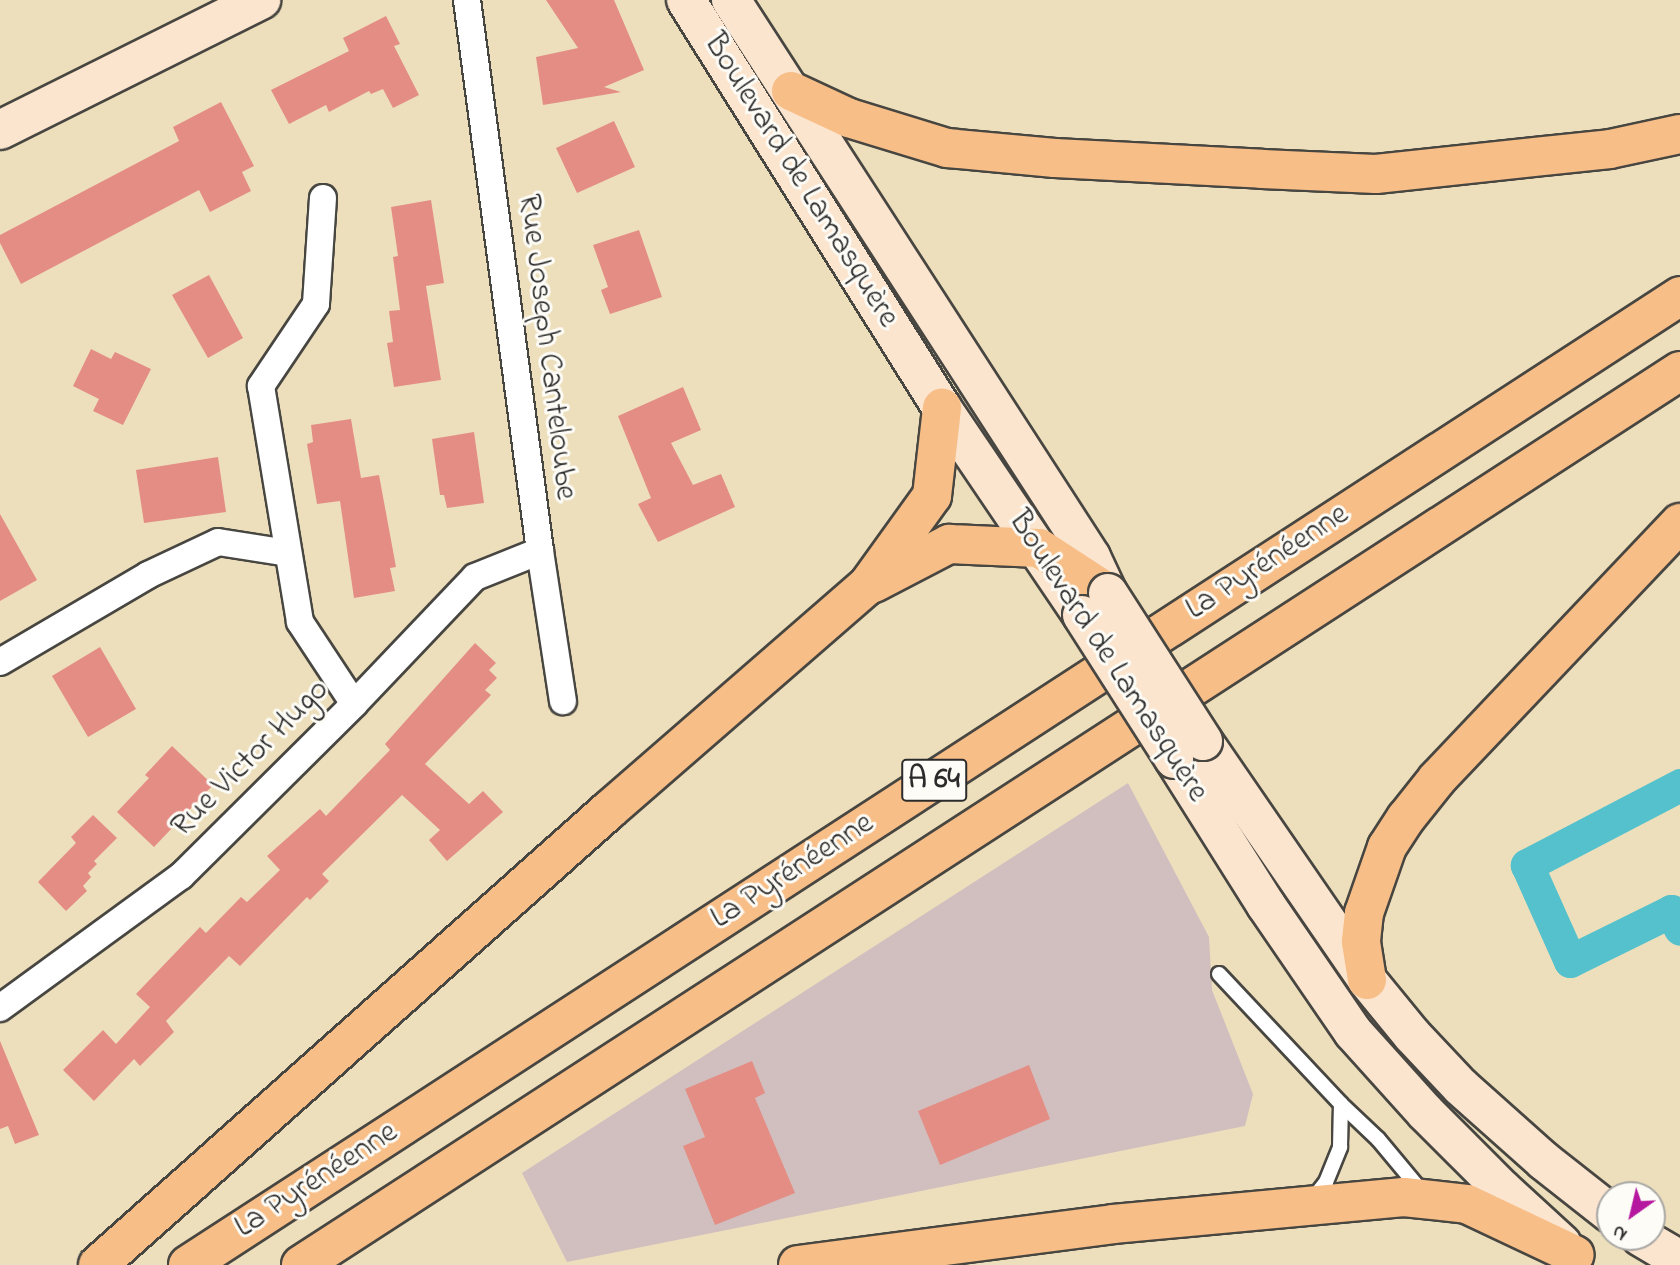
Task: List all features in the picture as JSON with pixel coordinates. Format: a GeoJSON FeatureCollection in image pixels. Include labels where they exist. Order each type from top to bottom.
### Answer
{"type":"FeatureCollection","features":[{"type":"Feature","properties":{"kind":"highway"},"geometry":{"type":"LineString","coordinates":[[791,91],[849,118],[947,148],[1055,158],[1262,169],[1377,174],[1610,149],[1680,134]]}},
{"type":"Feature","properties":{"kind":"highway","name":"La Pyrénéenne"},"geometry":{"type":"LineString","coordinates":[[187,1265],[1680,296]]}},
{"type":"Feature","properties":{"kind":"highway","name":"La Pyrénéenne"},"geometry":{"type":"LineString","coordinates":[[301,1265],[1680,371]]}},
{"type":"Feature","properties":{"kind":"highway"},"geometry":{"type":"LineString","coordinates":[[99,1265],[609,810],[867,586],[932,496],[942,408]]}},
{"type":"Feature","properties":{"kind":"highway"},"geometry":{"type":"LineString","coordinates":[[1367,980],[1361,941],[1364,912],[1387,847],[1406,818],[1437,779],[1680,523]]}},
{"type":"Feature","properties":{"kind":"highway"},"geometry":{"type":"LineString","coordinates":[[867,586],[949,544],[1039,548]]}},
{"type":"Feature","properties":{"kind":"highway"},"geometry":{"type":"LineString","coordinates":[[798,1265],[1113,1224],[1404,1196],[1467,1204],[1582,1260]]}},
{"type":"Feature","properties":{"kind":"main road"},"geometry":{"type":"LineString","coordinates":[[0,130],[261,0]]}},
{"type":"Feature","properties":{"kind":"main road","name":"Boulevard de Lamasquère"},"geometry":{"type":"LineString","coordinates":[[686,0],[942,408],[1039,548],[1095,604],[1189,750],[1367,980],[1461,1087],[1544,1161],[1596,1202]]}},
{"type":"Feature","properties":{"kind":"main road","name":"Boulevard de Lamasquère"},"geometry":{"type":"LineString","coordinates":[[731,0],[1091,557],[1095,604]]}},
{"type":"Feature","properties":{"kind":"main road","name":"Boulevard de Lamasquère"},"geometry":{"type":"LineString","coordinates":[[1189,750],[1266,905],[1353,1032],[1434,1122],[1502,1189],[1582,1260]]}},
{"type":"Feature","properties":{"kind":"main road"},"geometry":{"type":"LineString","coordinates":[[1664,1251],[1680,1260]]}},
{"type":"Feature","properties":{"kind":"street","name":"Rue Joseph Canteloube"},"geometry":{"type":"LineString","coordinates":[[467,0],[540,551],[563,701]]}},
{"type":"Feature","properties":{"kind":"street"},"geometry":{"type":"LineString","coordinates":[[323,198],[316,304],[261,386],[300,622],[354,704]]}},
{"type":"Feature","properties":{"kind":"street"},"geometry":{"type":"LineString","coordinates":[[0,662],[148,575],[218,542],[288,553]]}},
{"type":"Feature","properties":{"kind":"street","name":"Rue Victor Hugo"},"geometry":{"type":"LineString","coordinates":[[0,1008],[181,876],[354,704],[475,578],[540,551]]}},
{"type":"Feature","properties":{"kind":"lane"},"geometry":{"type":"LineString","coordinates":[[1219,974],[1341,1104],[1378,1139],[1429,1199]]}},
{"type":"Feature","properties":{"kind":"lane"},"geometry":{"type":"LineString","coordinates":[[1308,1204],[1326,1182],[1340,1147],[1341,1104]]}},
{"type":"Feature","properties":{"kind":"shaded area"},"geometry":{"type":"Polygon","coordinates":[[[1128,783],[1209,937],[1212,990],[1253,1094],[1245,1126],[567,1262],[522,1173],[1128,783]]]}},
{"type":"Feature","properties":{"kind":"building"},"geometry":{"type":"Polygon","coordinates":[[[546,0],[614,0],[644,70],[604,87],[621,92],[543,105],[536,57],[578,48],[546,0]]]}},
{"type":"Feature","properties":{"kind":"building"},"geometry":{"type":"Polygon","coordinates":[[[386,16],[400,44],[394,46],[419,95],[393,108],[383,89],[371,94],[369,91],[329,112],[326,105],[289,124],[271,90],[349,51],[343,38],[386,16]]]}},
{"type":"Feature","properties":{"kind":"building"},"geometry":{"type":"Polygon","coordinates":[[[221,102],[254,166],[242,172],[251,191],[210,212],[199,190],[21,284],[0,243],[0,235],[179,141],[173,127],[221,102]]]}},
{"type":"Feature","properties":{"kind":"building"},"geometry":{"type":"Polygon","coordinates":[[[614,121],[635,167],[577,193],[556,148],[614,121]]]}},
{"type":"Feature","properties":{"kind":"building"},"geometry":{"type":"Polygon","coordinates":[[[431,200],[444,283],[426,286],[441,380],[394,387],[387,343],[393,342],[389,311],[400,310],[393,257],[398,256],[391,207],[431,200]]]}},
{"type":"Feature","properties":{"kind":"building"},"geometry":{"type":"Polygon","coordinates":[[[639,230],[662,297],[610,314],[601,290],[608,287],[593,245],[639,230]]]}},
{"type":"Feature","properties":{"kind":"building"},"geometry":{"type":"Polygon","coordinates":[[[209,275],[243,338],[208,358],[172,295],[209,275]]]}},
{"type":"Feature","properties":{"kind":"building"},"geometry":{"type":"Polygon","coordinates":[[[91,349],[111,359],[115,352],[151,369],[123,425],[93,411],[99,399],[73,386],[91,349]]]}},
{"type":"Feature","properties":{"kind":"building"},"geometry":{"type":"Polygon","coordinates":[[[683,387],[701,430],[671,443],[693,485],[721,474],[735,507],[658,542],[638,504],[651,498],[618,416],[683,387]]]}},
{"type":"Feature","properties":{"kind":"building"},"geometry":{"type":"Polygon","coordinates":[[[351,419],[361,478],[379,475],[396,567],[390,568],[395,591],[354,598],[340,501],[317,504],[307,444],[313,442],[311,425],[351,419]]]}},
{"type":"Feature","properties":{"kind":"building"},"geometry":{"type":"Polygon","coordinates":[[[474,432],[484,503],[447,508],[444,495],[440,495],[432,439],[474,432]]]}},
{"type":"Feature","properties":{"kind":"building"},"geometry":{"type":"Polygon","coordinates":[[[218,457],[226,512],[144,523],[136,470],[218,457]]]}},
{"type":"Feature","properties":{"kind":"building"},"geometry":{"type":"Polygon","coordinates":[[[0,514],[37,580],[0,601],[0,514]]]}},
{"type":"Feature","properties":{"kind":"building"},"geometry":{"type":"Polygon","coordinates":[[[475,643],[496,663],[489,670],[497,678],[485,690],[491,695],[425,764],[469,804],[483,791],[503,812],[447,861],[429,840],[440,830],[402,795],[322,874],[329,881],[310,900],[307,897],[240,966],[229,956],[166,1021],[174,1032],[140,1066],[134,1059],[94,1101],[63,1070],[103,1030],[116,1044],[150,1007],[136,994],[200,927],[206,933],[241,897],[247,902],[280,870],[267,856],[320,809],[326,816],[390,750],[385,744],[475,643]]]}},
{"type":"Feature","properties":{"kind":"building"},"geometry":{"type":"Polygon","coordinates":[[[100,647],[136,709],[88,737],[52,676],[100,647]]]}},
{"type":"Feature","properties":{"kind":"building"},"geometry":{"type":"Polygon","coordinates":[[[172,746],[213,785],[154,847],[117,812],[149,778],[145,775],[172,746]]]}},
{"type":"Feature","properties":{"kind":"building"},"geometry":{"type":"Polygon","coordinates":[[[93,815],[117,838],[94,861],[97,864],[88,873],[91,877],[83,886],[87,891],[66,911],[38,882],[76,843],[71,837],[93,815]]]}},
{"type":"Feature","properties":{"kind":"building"},"geometry":{"type":"Polygon","coordinates":[[[0,1041],[39,1135],[15,1144],[8,1126],[0,1129],[0,1041]]]}},
{"type":"Feature","properties":{"kind":"building"},"geometry":{"type":"Polygon","coordinates":[[[752,1061],[765,1093],[755,1098],[795,1193],[715,1225],[683,1146],[705,1137],[685,1089],[752,1061]]]}},
{"type":"Feature","properties":{"kind":"building"},"geometry":{"type":"Polygon","coordinates":[[[1029,1065],[1050,1119],[940,1165],[918,1111],[1029,1065]]]}},
{"type":"Feature","properties":{"kind":"waterway"},"geometry":{"type":"LineString","coordinates":[[1680,785],[1527,865],[1570,961],[1671,911],[1680,929]]}}]}
